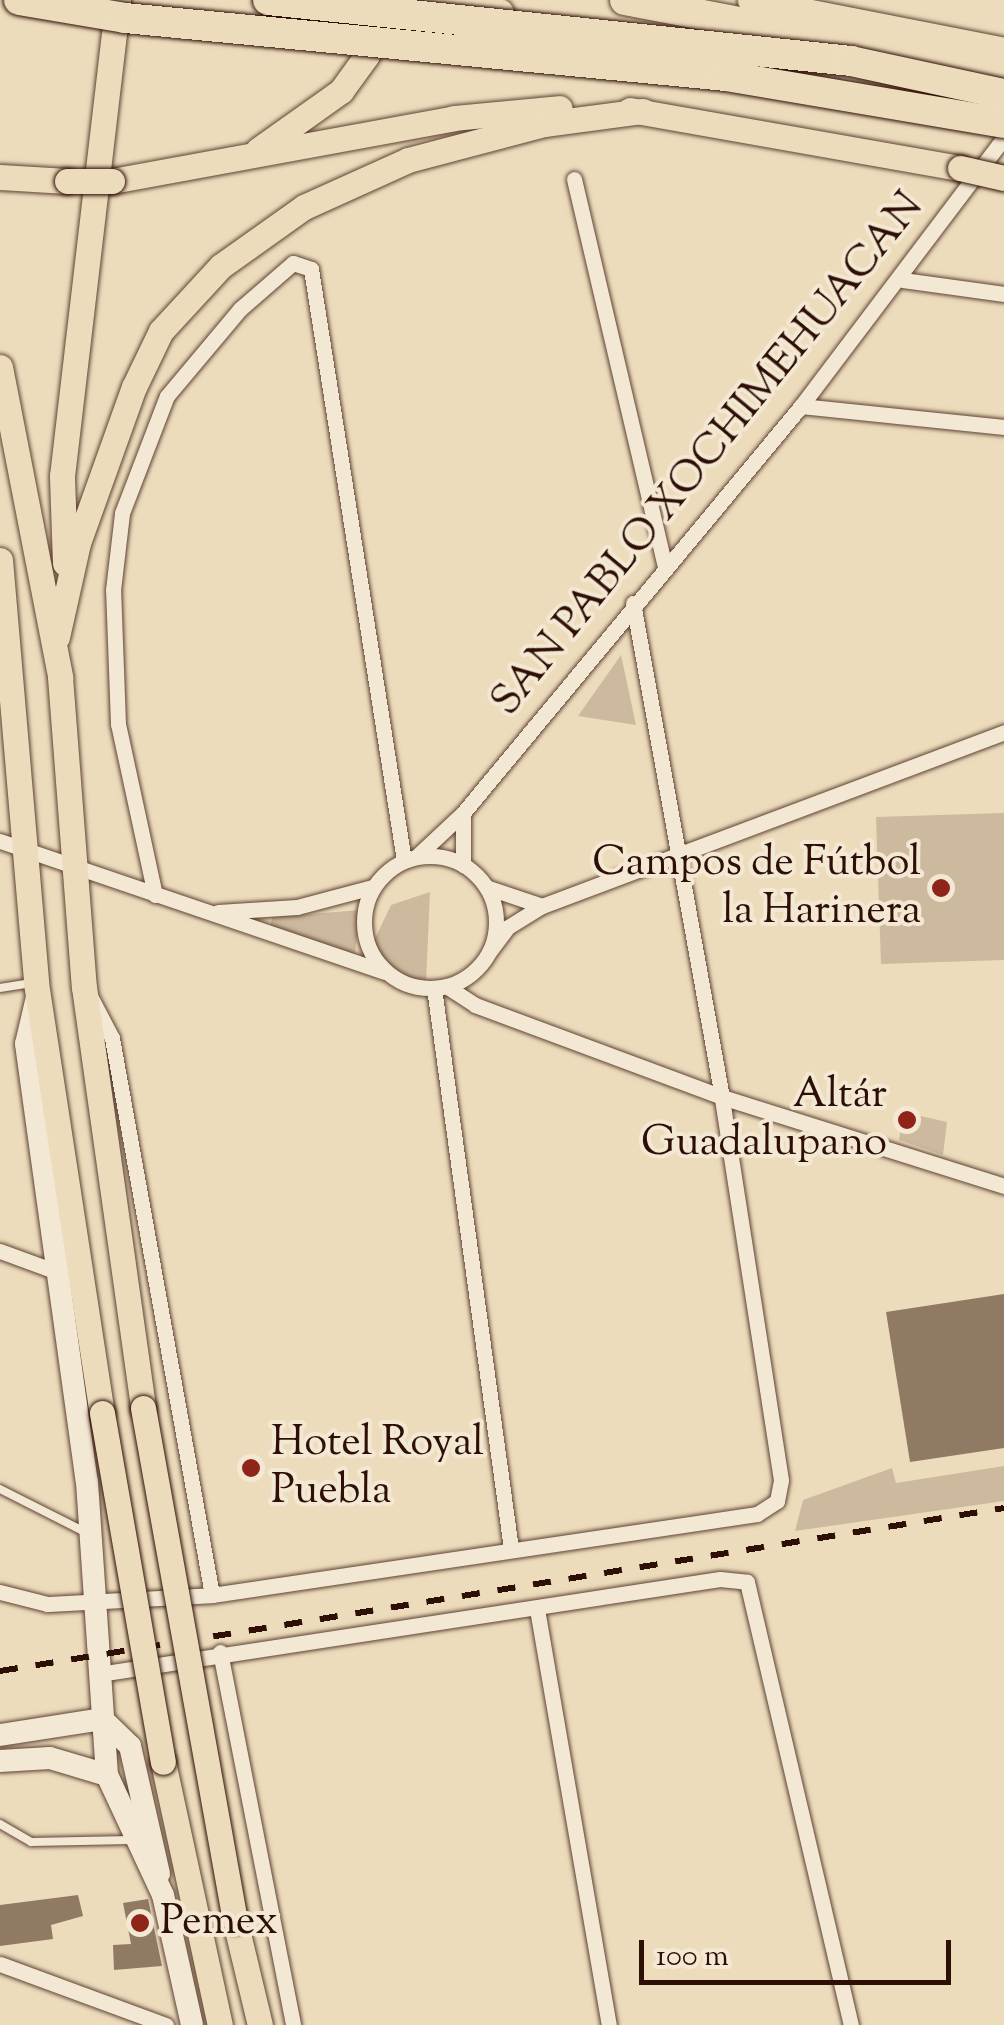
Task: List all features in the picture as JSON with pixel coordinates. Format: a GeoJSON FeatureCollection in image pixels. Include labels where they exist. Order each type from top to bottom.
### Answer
{"type":"FeatureCollection","features":[{"type":"Feature","properties":{"kind":"highway"},"geometry":{"type":"LineString","coordinates":[[20,0],[125,18],[726,76],[1001,131]]}},
{"type":"Feature","properties":{"kind":"highway"},"geometry":{"type":"LineString","coordinates":[[268,0],[852,60],[1004,94]]}},
{"type":"Feature","properties":{"kind":"highway"},"geometry":{"type":"LineString","coordinates":[[439,0],[1001,131]]}},
{"type":"Feature","properties":{"kind":"highway"},"geometry":{"type":"LineString","coordinates":[[625,0],[1004,73]]}},
{"type":"Feature","properties":{"kind":"main road"},"geometry":{"type":"LineString","coordinates":[[67,582],[62,476],[118,0]]}},
{"type":"Feature","properties":{"kind":"main road"},"geometry":{"type":"LineString","coordinates":[[222,166],[277,141],[341,91],[367,55],[384,0]]}},
{"type":"Feature","properties":{"kind":"main road"},"geometry":{"type":"LineString","coordinates":[[750,0],[1004,50]]}},
{"type":"Feature","properties":{"kind":"main road"},"geometry":{"type":"LineString","coordinates":[[54,652],[67,582],[117,426],[161,331],[248,244],[319,199],[408,160],[511,131],[643,111]]}},
{"type":"Feature","properties":{"kind":"main road"},"geometry":{"type":"LineString","coordinates":[[0,177],[112,181],[222,166],[454,118],[643,111],[1004,178]]}},
{"type":"Feature","properties":{"kind":"main road"},"geometry":{"type":"LineString","coordinates":[[0,368],[54,652],[84,987],[143,1408],[235,1921],[260,2025]]}},
{"type":"Feature","properties":{"kind":"main road"},"geometry":{"type":"LineString","coordinates":[[0,560],[10,844],[163,1762],[220,2025]]}},
{"type":"Feature","properties":{"kind":"main road"},"geometry":{"type":"LineString","coordinates":[[37,988],[26,1044],[87,1482],[107,1775],[133,1840],[163,1895]]}},
{"type":"Feature","properties":{"kind":"main road"},"geometry":{"type":"LineString","coordinates":[[0,1735],[102,1719]]}},
{"type":"Feature","properties":{"kind":"main road"},"geometry":{"type":"LineString","coordinates":[[102,1719],[130,1746],[137,1764],[192,2025]]}},
{"type":"Feature","properties":{"kind":"main road"},"geometry":{"type":"LineString","coordinates":[[0,1761],[50,1758],[107,1775]]}},
{"type":"Feature","properties":{"kind":"street","name":"SAN PABLO XOCHIMEHUACAN"},"geometry":{"type":"LineString","coordinates":[[410,859],[464,813],[801,406],[903,280],[1001,131]]}},
{"type":"Feature","properties":{"kind":"street"},"geometry":{"type":"LineString","coordinates":[[574,179],[665,568]]}},
{"type":"Feature","properties":{"kind":"street"},"geometry":{"type":"LineString","coordinates":[[155,895],[118,724],[113,590],[122,513],[167,396],[268,281],[306,261],[410,859]]}},
{"type":"Feature","properties":{"kind":"street"},"geometry":{"type":"LineString","coordinates":[[903,280],[1004,294]]}},
{"type":"Feature","properties":{"kind":"street"},"geometry":{"type":"LineString","coordinates":[[801,406],[1004,427]]}},
{"type":"Feature","properties":{"kind":"street"},"geometry":{"type":"LineString","coordinates":[[0,1592],[29,1602],[95,1603],[212,1594],[757,1514],[776,1501],[781,1480],[722,1098],[634,603]]}},
{"type":"Feature","properties":{"kind":"street"},"geometry":{"type":"LineString","coordinates":[[440,987],[489,952],[508,927],[542,906],[1004,732]]}},
{"type":"Feature","properties":{"kind":"street"},"geometry":{"type":"LineString","coordinates":[[464,813],[464,865]]}},
{"type":"Feature","properties":{"kind":"street"},"geometry":{"type":"LineString","coordinates":[[10,844],[204,912],[440,987],[475,1005],[722,1098],[1004,1186]]}},
{"type":"Feature","properties":{"kind":"street"},"geometry":{"type":"LineString","coordinates":[[204,912],[297,907],[372,888],[410,859],[464,865],[486,887],[542,906]]}},
{"type":"Feature","properties":{"kind":"street"},"geometry":{"type":"LineString","coordinates":[[486,887],[496,920],[489,952]]}},
{"type":"Feature","properties":{"kind":"street"},"geometry":{"type":"LineString","coordinates":[[372,888],[364,932],[386,972]]}},
{"type":"Feature","properties":{"kind":"street"},"geometry":{"type":"LineString","coordinates":[[84,987],[112,1038],[212,1594]]}},
{"type":"Feature","properties":{"kind":"street"},"geometry":{"type":"LineString","coordinates":[[440,987],[511,1549]]}},
{"type":"Feature","properties":{"kind":"street"},"geometry":{"type":"LineString","coordinates":[[0,1251],[57,1272]]}},
{"type":"Feature","properties":{"kind":"street"},"geometry":{"type":"LineString","coordinates":[[100,1674],[220,1652],[537,1609],[720,1579],[747,1582],[852,2025]]}},
{"type":"Feature","properties":{"kind":"street"},"geometry":{"type":"LineString","coordinates":[[537,1609],[610,2025]]}},
{"type":"Feature","properties":{"kind":"street"},"geometry":{"type":"LineString","coordinates":[[220,1652],[293,2025]]}},
{"type":"Feature","properties":{"kind":"street"},"geometry":{"type":"LineString","coordinates":[[0,1964],[166,2025]]}},
{"type":"Feature","properties":{"kind":"lane"},"geometry":{"type":"LineString","coordinates":[[0,988],[37,988]]}},
{"type":"Feature","properties":{"kind":"lane"},"geometry":{"type":"LineString","coordinates":[[0,1489],[65,1528],[90,1533]]}},
{"type":"Feature","properties":{"kind":"lane"},"geometry":{"type":"LineString","coordinates":[[0,1824],[32,1842],[133,1840]]}},
{"type":"Feature","properties":{"kind":"shaded area"},"geometry":{"type":"Polygon","coordinates":[[[621,655],[636,725],[578,716],[621,655]]]}},
{"type":"Feature","properties":{"kind":"shaded area","name":"Campos de Fútbol la Harinera"},"geometry":{"type":"Polygon","coordinates":[[[1004,813],[1004,960],[881,964],[876,817],[1004,813]]]}},
{"type":"Feature","properties":{"kind":"shaded area"},"geometry":{"type":"Polygon","coordinates":[[[430,892],[426,984],[394,974],[371,947],[391,905],[430,892]]]}},
{"type":"Feature","properties":{"kind":"shaded area"},"geometry":{"type":"Polygon","coordinates":[[[361,910],[354,959],[270,930],[272,917],[361,910]]]}},
{"type":"Feature","properties":{"kind":"shaded area"},"geometry":{"type":"Polygon","coordinates":[[[903,1112],[947,1122],[943,1155],[899,1140],[903,1112]]]}},
{"type":"Feature","properties":{"kind":"shaded area"},"geometry":{"type":"Polygon","coordinates":[[[1004,1466],[1004,1501],[795,1531],[803,1500],[892,1468],[896,1483],[1004,1466]]]}},
{"type":"Feature","properties":{"kind":"building"},"geometry":{"type":"Polygon","coordinates":[[[1004,1294],[1004,1448],[910,1462],[886,1312],[1004,1294]]]}},
{"type":"Feature","properties":{"kind":"building","name":"Pemex"},"geometry":{"type":"Polygon","coordinates":[[[78,1895],[83,1916],[51,1925],[53,1939],[0,1946],[0,1905],[78,1895]]]}},
{"type":"Feature","properties":{"kind":"building","name":"Pemex"},"geometry":{"type":"Polygon","coordinates":[[[148,1899],[162,1966],[114,1970],[113,1945],[131,1944],[123,1903],[148,1899]]]}},
{"type":"Feature","properties":{"kind":"railway"},"geometry":{"type":"LineString","coordinates":[[0,1671],[1004,1508]]}},
{"type":"Feature","properties":{"kind":"place","name":"Campos de Fútbol la Harinera"},"geometry":{"type":"Point","coordinates":[941,888]}},
{"type":"Feature","properties":{"kind":"place","name":"Altár Guadalupano"},"geometry":{"type":"Point","coordinates":[907,1120]}},
{"type":"Feature","properties":{"kind":"place","name":"Hotel Royal Puebla"},"geometry":{"type":"Point","coordinates":[251,1468]}},
{"type":"Feature","properties":{"kind":"place","name":"Pemex"},"geometry":{"type":"Point","coordinates":[140,1923]}}]}
